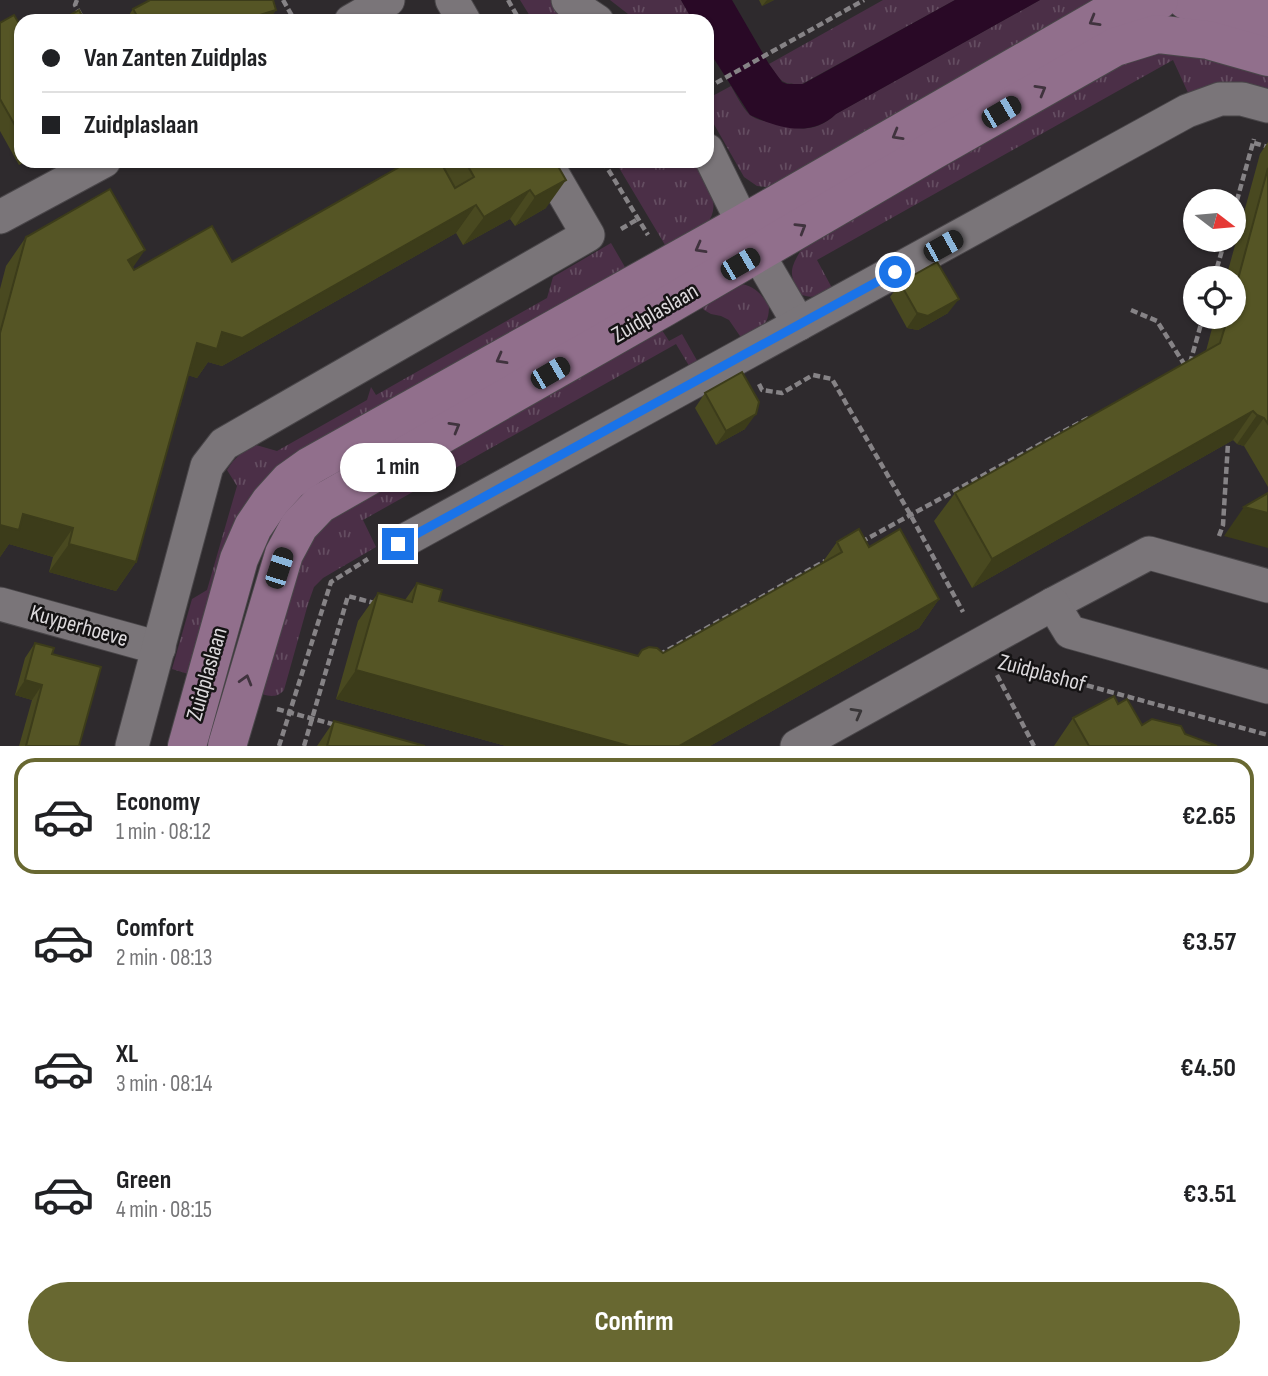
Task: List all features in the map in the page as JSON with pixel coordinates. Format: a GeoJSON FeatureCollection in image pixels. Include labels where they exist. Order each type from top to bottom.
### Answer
{"type":"FeatureCollection","features":[{"type":"Feature","properties":{"kind":"street"},"geometry":{"type":"LineString","coordinates":[[363,14],[388,0]]}},
{"type":"Feature","properties":{"kind":"street"},"geometry":{"type":"LineString","coordinates":[[568,0],[586,14]]}},
{"type":"Feature","properties":{"kind":"street","name":"Zuidplaslaan"},"geometry":{"type":"LineString","coordinates":[[227,746],[284,554],[299,526],[320,504],[751,239],[1112,11],[1159,0]]}},
{"type":"Feature","properties":{"kind":"street"},"geometry":{"type":"LineString","coordinates":[[1186,0],[1209,3],[1268,19]]}},
{"type":"Feature","properties":{"kind":"street","name":"Zuidplaslaan"},"geometry":{"type":"LineString","coordinates":[[187,746],[239,559],[253,527],[289,481],[310,466],[668,265],[751,239],[932,151],[1115,47],[1157,34],[1208,40],[1268,57]]}},
{"type":"Feature","properties":{"kind":"street"},"geometry":{"type":"LineString","coordinates":[[398,544],[1187,111],[1220,99],[1242,99],[1266,105]]}},
{"type":"Feature","properties":{"kind":"street"},"geometry":{"type":"LineString","coordinates":[[714,164],[751,239],[799,324]]}},
{"type":"Feature","properties":{"kind":"street"},"geometry":{"type":"LineString","coordinates":[[0,217],[91,168]]}},
{"type":"Feature","properties":{"kind":"street"},"geometry":{"type":"LineString","coordinates":[[132,746],[207,467],[224,444],[589,235],[549,168]]}},
{"type":"Feature","properties":{"kind":"street","name":"Zuidplashof"},"geometry":{"type":"LineString","coordinates":[[797,746],[987,657],[1053,604],[1149,553],[1268,586]]}},
{"type":"Feature","properties":{"kind":"street","name":"Kuyperhoeve"},"geometry":{"type":"LineString","coordinates":[[0,604],[159,648]]}},
{"type":"Feature","properties":{"kind":"street","name":"Zuidplashof"},"geometry":{"type":"LineString","coordinates":[[1053,604],[1070,632],[1268,687]]}},
{"type":"Feature","properties":{"kind":"path"},"geometry":{"type":"LineString","coordinates":[[714,84],[864,0]]}},
{"type":"Feature","properties":{"kind":"path"},"geometry":{"type":"LineString","coordinates":[[1240,189],[1266,105]]}},
{"type":"Feature","properties":{"kind":"path"},"geometry":{"type":"LineString","coordinates":[[1253,143],[1268,147]]}},
{"type":"Feature","properties":{"kind":"path"},"geometry":{"type":"LineString","coordinates":[[607,168],[668,265]]}},
{"type":"Feature","properties":{"kind":"path"},"geometry":{"type":"LineString","coordinates":[[1130,310],[1157,321],[1191,376]]}},
{"type":"Feature","properties":{"kind":"path"},"geometry":{"type":"LineString","coordinates":[[1174,372],[1189,363],[1199,329]]}},
{"type":"Feature","properties":{"kind":"path"},"geometry":{"type":"LineString","coordinates":[[743,355],[762,390],[782,393],[813,376],[832,379],[910,514],[1034,746]]}},
{"type":"Feature","properties":{"kind":"path"},"geometry":{"type":"LineString","coordinates":[[851,547],[1101,411]]}},
{"type":"Feature","properties":{"kind":"path"},"geometry":{"type":"LineString","coordinates":[[1208,569],[1223,524],[1228,443]]}},
{"type":"Feature","properties":{"kind":"path"},"geometry":{"type":"LineString","coordinates":[[279,746],[331,582],[398,544]]}},
{"type":"Feature","properties":{"kind":"path"},"geometry":{"type":"LineString","coordinates":[[652,659],[830,559]]}},
{"type":"Feature","properties":{"kind":"path"},"geometry":{"type":"LineString","coordinates":[[304,746],[348,596],[375,603]]}},
{"type":"Feature","properties":{"kind":"path","name":"Zuidplashof"},"geometry":{"type":"LineString","coordinates":[[1015,665],[1268,734]]}},
{"type":"Feature","properties":{"kind":"green space"},"geometry":{"type":"Polygon","coordinates":[[[520,0],[557,0],[574,14],[529,14],[520,0]]]}},
{"type":"Feature","properties":{"kind":"green space"},"geometry":{"type":"Polygon","coordinates":[[[610,0],[681,0],[689,14],[628,14],[610,0]]]}},
{"type":"Feature","properties":{"kind":"green space"},"geometry":{"type":"Polygon","coordinates":[[[883,0],[955,0],[802,84],[782,81],[769,64],[883,0]]]}},
{"type":"Feature","properties":{"kind":"green space"},"geometry":{"type":"Polygon","coordinates":[[[1040,0],[1114,0],[784,186],[757,186],[744,177],[714,124],[714,95],[731,86],[749,114],[778,125],[796,128],[812,128],[1040,0]]]}},
{"type":"Feature","properties":{"kind":"green space"},"geometry":{"type":"Polygon","coordinates":[[[1169,49],[1268,68],[1268,93],[1190,97],[1173,60],[817,260],[832,288],[817,296],[800,294],[792,271],[802,248],[1124,60],[1169,49]]]}},
{"type":"Feature","properties":{"kind":"green space"},"geometry":{"type":"Polygon","coordinates":[[[619,168],[699,168],[712,196],[712,215],[701,230],[668,250],[619,168]]]}},
{"type":"Feature","properties":{"kind":"green space"},"geometry":{"type":"Polygon","coordinates":[[[611,243],[629,274],[299,463],[198,677],[172,669],[192,599],[207,590],[237,486],[227,470],[236,458],[256,445],[277,451],[367,400],[371,387],[376,395],[547,298],[553,277],[611,243]]]}},
{"type":"Feature","properties":{"kind":"green space"},"geometry":{"type":"Polygon","coordinates":[[[742,284],[751,287],[764,298],[769,306],[769,313],[758,330],[742,339],[729,320],[704,310],[698,301],[742,284]]]}},
{"type":"Feature","properties":{"kind":"green space"},"geometry":{"type":"Polygon","coordinates":[[[658,324],[669,341],[682,334],[699,364],[691,369],[676,344],[363,520],[376,547],[323,578],[314,587],[284,690],[274,696],[254,692],[280,598],[317,525],[658,324]]]}},
{"type":"Feature","properties":{"kind":"shaded area"},"geometry":{"type":"Polygon","coordinates":[[[681,0],[732,0],[782,82],[803,84],[955,0],[1040,0],[826,121],[805,128],[783,127],[750,115],[714,59],[714,14],[689,14],[681,0]]]}},
{"type":"Feature","properties":{"kind":"building"},"geometry":{"type":"Polygon","coordinates":[[[150,0],[273,0],[276,10],[263,14],[136,14],[133,9],[150,0]]]}},
{"type":"Feature","properties":{"kind":"building"},"geometry":{"type":"Polygon","coordinates":[[[14,15],[14,124],[0,99],[0,23],[14,15]]]}},
{"type":"Feature","properties":{"kind":"building"},"geometry":{"type":"Polygon","coordinates":[[[398,168],[444,168],[455,188],[474,177],[469,168],[559,168],[566,180],[535,197],[530,190],[484,217],[476,205],[242,338],[222,332],[217,349],[197,343],[136,562],[69,544],[73,528],[23,514],[19,530],[0,525],[0,333],[26,237],[110,189],[145,250],[128,260],[134,270],[212,226],[232,262],[398,168]]]}},
{"type":"Feature","properties":{"kind":"building"},"geometry":{"type":"Polygon","coordinates":[[[1268,168],[1268,424],[1253,411],[992,559],[955,493],[1220,343],[1224,329],[1246,329],[1246,266],[1242,266],[1268,168]]]}},
{"type":"Feature","properties":{"kind":"building"},"geometry":{"type":"Polygon","coordinates":[[[937,262],[959,299],[928,316],[917,313],[900,283],[937,262]]]}},
{"type":"Feature","properties":{"kind":"building"},"geometry":{"type":"Polygon","coordinates":[[[742,372],[759,402],[756,414],[726,431],[705,393],[742,372]]]}},
{"type":"Feature","properties":{"kind":"building"},"geometry":{"type":"Polygon","coordinates":[[[1268,493],[1268,513],[1244,507],[1268,493]]]}},
{"type":"Feature","properties":{"kind":"building"},"geometry":{"type":"Polygon","coordinates":[[[859,529],[869,547],[900,529],[939,599],[679,746],[629,746],[356,670],[378,593],[412,602],[417,583],[442,590],[439,601],[638,656],[642,650],[649,647],[657,648],[663,653],[842,552],[837,542],[859,529]]]}},
{"type":"Feature","properties":{"kind":"building"},"geometry":{"type":"Polygon","coordinates":[[[35,643],[54,648],[52,654],[101,667],[79,746],[26,746],[42,685],[25,680],[35,643]]]}},
{"type":"Feature","properties":{"kind":"building"},"geometry":{"type":"Polygon","coordinates":[[[1114,696],[1118,704],[1127,699],[1142,725],[1152,719],[1181,726],[1185,734],[1217,746],[1089,746],[1073,718],[1114,696]]]}},
{"type":"Feature","properties":{"kind":"building"},"geometry":{"type":"Polygon","coordinates":[[[334,721],[425,746],[327,746],[334,721]]]}},
{"type":"Feature","properties":{"kind":"route"},"geometry":{"type":"LineString","coordinates":[[398,544],[895,272]]}}]}
